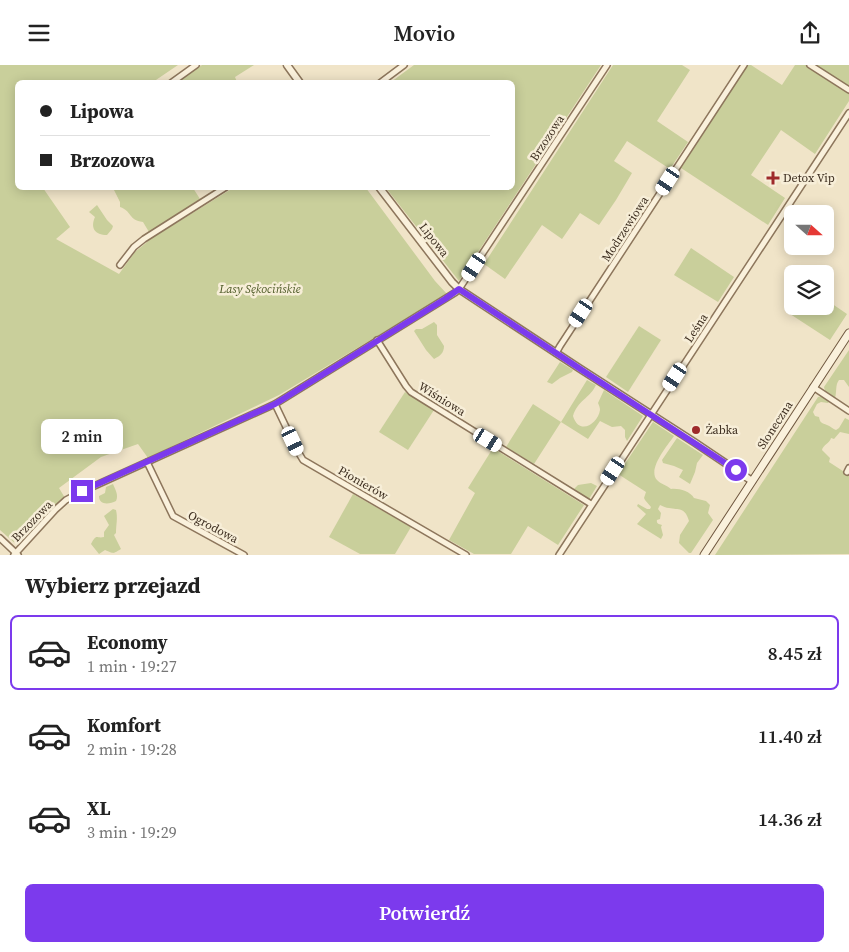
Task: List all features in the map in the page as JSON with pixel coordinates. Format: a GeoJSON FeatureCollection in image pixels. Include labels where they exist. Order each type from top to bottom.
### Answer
{"type":"FeatureCollection","features":[{"type":"Feature","properties":{"kind":"main road","name":"Słoneczna"},"geometry":{"type":"LineString","coordinates":[[704,555],[849,333]]}},
{"type":"Feature","properties":{"kind":"street"},"geometry":{"type":"LineString","coordinates":[[175,80],[196,65]]}},
{"type":"Feature","properties":{"kind":"street"},"geometry":{"type":"LineString","coordinates":[[287,65],[298,80]]}},
{"type":"Feature","properties":{"kind":"street"},"geometry":{"type":"LineString","coordinates":[[384,80],[404,65]]}},
{"type":"Feature","properties":{"kind":"street","name":"Brzozowa"},"geometry":{"type":"LineString","coordinates":[[16,554],[55,510],[82,491],[275,404],[459,289],[607,65]]}},
{"type":"Feature","properties":{"kind":"street","name":"Modrzewiowa"},"geometry":{"type":"LineString","coordinates":[[556,353],[744,65]]}},
{"type":"Feature","properties":{"kind":"street"},"geometry":{"type":"LineString","coordinates":[[810,65],[849,91]]}},
{"type":"Feature","properties":{"kind":"street","name":"Leśna"},"geometry":{"type":"LineString","coordinates":[[559,555],[849,113]]}},
{"type":"Feature","properties":{"kind":"street"},"geometry":{"type":"LineString","coordinates":[[120,265],[134,247],[144,239],[221,190]]}},
{"type":"Feature","properties":{"kind":"street","name":"Lipowa"},"geometry":{"type":"LineString","coordinates":[[381,190],[459,289],[752,481]]}},
{"type":"Feature","properties":{"kind":"street","name":"Wiśniowa"},"geometry":{"type":"LineString","coordinates":[[377,340],[411,392],[591,505]]}},
{"type":"Feature","properties":{"kind":"street"},"geometry":{"type":"LineString","coordinates":[[813,387],[849,411]]}},
{"type":"Feature","properties":{"kind":"street","name":"Pionierów"},"geometry":{"type":"LineString","coordinates":[[275,404],[303,460],[466,555]]}},
{"type":"Feature","properties":{"kind":"street","name":"Ogrodowa"},"geometry":{"type":"LineString","coordinates":[[147,463],[173,516],[244,555]]}},
{"type":"Feature","properties":{"kind":"street"},"geometry":{"type":"LineString","coordinates":[[0,538],[16,554]]}},
{"type":"Feature","properties":{"kind":"green space","name":"Lasy Sękocińskie"},"geometry":{"type":"Polygon","coordinates":[[[0,65],[178,65],[156,80],[15,80],[15,190],[44,190],[70,227],[56,239],[119,274],[135,252],[152,238],[230,190],[367,190],[435,281],[447,294],[279,395],[148,458],[138,444],[101,457],[59,488],[65,498],[17,545],[0,530],[0,65]]]}},
{"type":"Feature","properties":{"kind":"green space"},"geometry":{"type":"Polygon","coordinates":[[[202,65],[254,65],[235,77],[236,80],[180,80],[202,65]]]}},
{"type":"Feature","properties":{"kind":"green space"},"geometry":{"type":"Polygon","coordinates":[[[414,65],[601,65],[459,281],[388,190],[515,190],[515,80],[394,80],[414,65]]]}},
{"type":"Feature","properties":{"kind":"green space"},"geometry":{"type":"Polygon","coordinates":[[[613,65],[682,65],[690,70],[657,121],[688,142],[670,169],[627,141],[614,161],[632,173],[599,225],[580,213],[562,239],[542,225],[505,279],[484,264],[613,65]]]}},
{"type":"Feature","properties":{"kind":"green space"},"geometry":{"type":"Polygon","coordinates":[[[748,65],[751,65],[782,85],[795,65],[807,65],[849,92],[849,101],[815,154],[781,130],[751,175],[785,198],[768,225],[681,168],[748,65]]]}},
{"type":"Feature","properties":{"kind":"green space"},"geometry":{"type":"Polygon","coordinates":[[[814,65],[849,65],[849,88],[814,65]]]}},
{"type":"Feature","properties":{"kind":"green space"},"geometry":{"type":"Polygon","coordinates":[[[114,190],[194,190],[200,199],[149,232],[143,222],[138,221],[120,207],[120,202],[114,190]]]}},
{"type":"Feature","properties":{"kind":"green space"},"geometry":{"type":"Polygon","coordinates":[[[97,205],[113,226],[107,235],[99,234],[93,228],[95,217],[89,212],[97,205]]]}},
{"type":"Feature","properties":{"kind":"green space"},"geometry":{"type":"Polygon","coordinates":[[[691,248],[734,277],[718,302],[674,275],[691,248]]]}},
{"type":"Feature","properties":{"kind":"green space"},"geometry":{"type":"Polygon","coordinates":[[[834,305],[847,314],[830,340],[792,315],[834,315],[834,305]]]}},
{"type":"Feature","properties":{"kind":"green space"},"geometry":{"type":"Polygon","coordinates":[[[434,322],[437,325],[437,335],[444,346],[441,354],[434,359],[414,331],[434,322]]]}},
{"type":"Feature","properties":{"kind":"green space"},"geometry":{"type":"Polygon","coordinates":[[[639,326],[661,340],[628,392],[606,377],[639,326]]]}},
{"type":"Feature","properties":{"kind":"green space"},"geometry":{"type":"Polygon","coordinates":[[[849,350],[849,387],[844,380],[839,380],[835,398],[825,391],[824,387],[849,350]]]}},
{"type":"Feature","properties":{"kind":"green space"},"geometry":{"type":"Polygon","coordinates":[[[560,362],[573,370],[572,372],[552,384],[547,382],[560,362]]]}},
{"type":"Feature","properties":{"kind":"green space"},"geometry":{"type":"Polygon","coordinates":[[[587,380],[596,385],[575,411],[573,416],[579,425],[588,426],[596,420],[600,410],[598,403],[604,390],[643,416],[627,441],[625,430],[621,426],[612,427],[600,421],[588,439],[561,422],[587,380]]]}},
{"type":"Feature","properties":{"kind":"green space"},"geometry":{"type":"Polygon","coordinates":[[[405,392],[434,410],[408,450],[379,432],[405,392]]]}},
{"type":"Feature","properties":{"kind":"green space"},"geometry":{"type":"Polygon","coordinates":[[[823,396],[830,401],[817,404],[813,412],[822,423],[836,430],[845,418],[849,420],[849,434],[840,432],[834,439],[831,438],[822,450],[830,458],[829,462],[849,475],[849,554],[715,555],[818,397],[823,396]]]}},
{"type":"Feature","properties":{"kind":"green space"},"geometry":{"type":"Polygon","coordinates":[[[533,404],[561,422],[534,464],[506,447],[533,404]]]}},
{"type":"Feature","properties":{"kind":"green space"},"geometry":{"type":"Polygon","coordinates":[[[653,422],[674,436],[656,464],[655,475],[657,480],[671,489],[690,493],[694,498],[706,501],[710,505],[708,513],[713,520],[691,553],[679,543],[680,535],[689,521],[686,513],[660,505],[658,509],[661,513],[660,519],[657,521],[658,524],[662,525],[663,535],[661,539],[637,524],[646,514],[637,506],[638,504],[647,509],[651,507],[644,498],[646,492],[618,474],[653,422]]]}},
{"type":"Feature","properties":{"kind":"green space"},"geometry":{"type":"Polygon","coordinates":[[[677,438],[703,455],[697,463],[690,484],[679,477],[683,470],[663,463],[662,460],[677,438]]]}},
{"type":"Feature","properties":{"kind":"green space"},"geometry":{"type":"Polygon","coordinates":[[[493,448],[584,505],[558,545],[528,526],[511,554],[474,554],[449,540],[475,493],[468,488],[493,448]]]}},
{"type":"Feature","properties":{"kind":"green space"},"geometry":{"type":"Polygon","coordinates":[[[591,483],[597,486],[589,499],[574,489],[578,485],[591,483]]]}},
{"type":"Feature","properties":{"kind":"green space"},"geometry":{"type":"Polygon","coordinates":[[[113,484],[117,494],[116,501],[103,503],[99,496],[105,493],[106,487],[113,484]]]}},
{"type":"Feature","properties":{"kind":"green space"},"geometry":{"type":"Polygon","coordinates":[[[353,494],[411,527],[395,554],[360,554],[329,537],[353,494]]]}},
{"type":"Feature","properties":{"kind":"green space"},"geometry":{"type":"Polygon","coordinates":[[[113,509],[116,510],[117,516],[116,533],[114,535],[121,549],[113,553],[105,550],[99,554],[91,544],[96,537],[104,537],[104,532],[109,525],[104,516],[113,509]]]}},
{"type":"Feature","properties":{"kind":"place","name":"Detox Vip"},"geometry":{"type":"Point","coordinates":[773,178]}},
{"type":"Feature","properties":{"kind":"place","name":"Żabka"},"geometry":{"type":"Point","coordinates":[696,430]}},
{"type":"Feature","properties":{"kind":"route"},"geometry":{"type":"LineString","coordinates":[[82,491],[275,404],[459,289],[736,470]]}}]}
